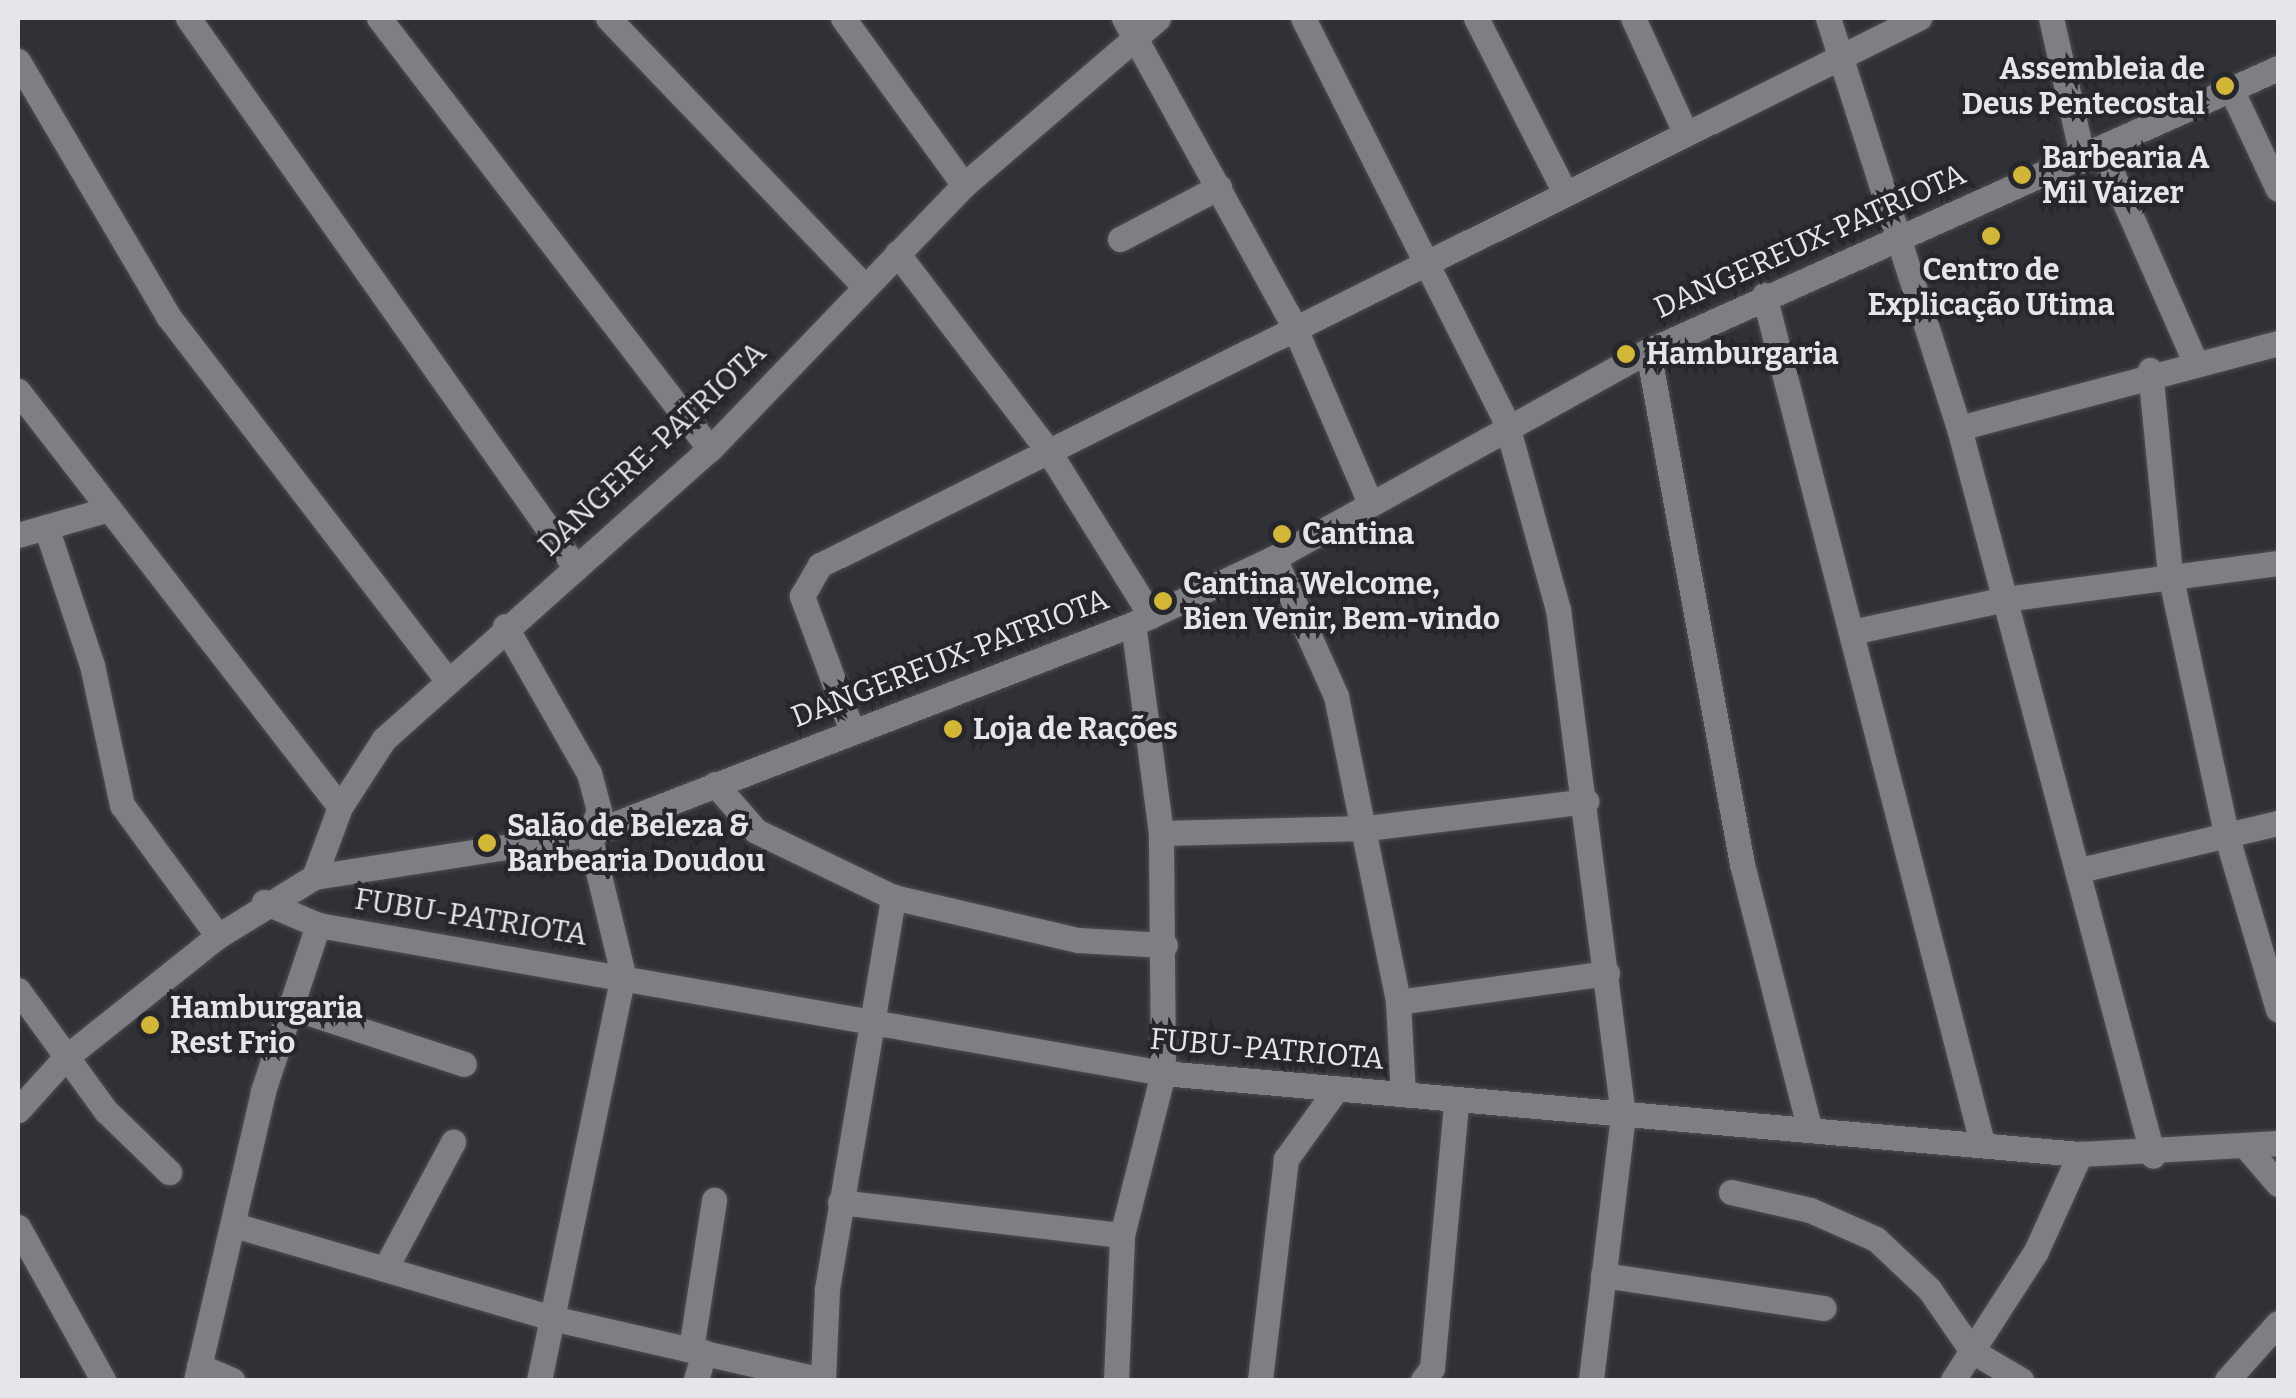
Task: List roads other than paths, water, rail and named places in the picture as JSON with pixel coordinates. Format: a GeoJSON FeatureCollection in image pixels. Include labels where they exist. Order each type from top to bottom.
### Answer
{"type":"FeatureCollection","features":[{"type":"Feature","properties":{"kind":"street"},"geometry":{"type":"LineString","coordinates":[[188,18],[576,568]]}},
{"type":"Feature","properties":{"kind":"street"},"geometry":{"type":"LineString","coordinates":[[380,18],[710,448]]}},
{"type":"Feature","properties":{"kind":"street"},"geometry":{"type":"LineString","coordinates":[[608,18],[862,284]]}},
{"type":"Feature","properties":{"kind":"street"},"geometry":{"type":"LineString","coordinates":[[843,18],[964,184]]}},
{"type":"Feature","properties":{"kind":"street","name":"DANGERE-PATRIOTA"},"geometry":{"type":"LineString","coordinates":[[314,877],[340,806],[384,739],[446,678],[710,448],[862,284],[1132,27],[1158,18]]}},
{"type":"Feature","properties":{"kind":"street"},"geometry":{"type":"LineString","coordinates":[[1304,18],[1430,261],[1506,422],[1558,609],[1586,801],[1623,1115],[1590,1380]]}},
{"type":"Feature","properties":{"kind":"street"},"geometry":{"type":"LineString","coordinates":[[1476,18],[1564,190]]}},
{"type":"Feature","properties":{"kind":"street"},"geometry":{"type":"LineString","coordinates":[[1633,18],[1686,132]]}},
{"type":"Feature","properties":{"kind":"street"},"geometry":{"type":"LineString","coordinates":[[1828,18],[1902,230],[1959,428],[2080,870],[2153,1156]]}},
{"type":"Feature","properties":{"kind":"street"},"geometry":{"type":"LineString","coordinates":[[851,728],[807,614],[809,572],[1292,324],[1430,261],[1564,190],[1919,18]]}},
{"type":"Feature","properties":{"kind":"street"},"geometry":{"type":"LineString","coordinates":[[2051,18],[2093,156],[2194,359]]}},
{"type":"Feature","properties":{"kind":"street"},"geometry":{"type":"LineString","coordinates":[[1132,27],[1292,324],[1370,504]]}},
{"type":"Feature","properties":{"kind":"street"},"geometry":{"type":"LineString","coordinates":[[18,61],[168,316],[446,678]]}},
{"type":"Feature","properties":{"kind":"street","name":"DANGEREUX-PATRIOTA"},"geometry":{"type":"LineString","coordinates":[[314,877],[589,834],[851,728],[1142,620],[1274,558],[1506,422],[1648,350],[1902,230],[2093,156],[2278,68]]}},
{"type":"Feature","properties":{"kind":"street"},"geometry":{"type":"LineString","coordinates":[[2232,91],[2278,189]]}},
{"type":"Feature","properties":{"kind":"street"},"geometry":{"type":"LineString","coordinates":[[1120,239],[1219,188]]}},
{"type":"Feature","properties":{"kind":"street"},"geometry":{"type":"LineString","coordinates":[[896,252],[1049,452],[1142,620],[1162,834],[1162,1073],[1122,1235],[1116,1380]]}},
{"type":"Feature","properties":{"kind":"street"},"geometry":{"type":"LineString","coordinates":[[1764,295],[1856,631],[1905,867],[1982,1143]]}},
{"type":"Feature","properties":{"kind":"street"},"geometry":{"type":"LineString","coordinates":[[1959,428],[2150,370],[2278,342]]}},
{"type":"Feature","properties":{"kind":"street"},"geometry":{"type":"LineString","coordinates":[[1648,350],[1742,864],[1809,1126]]}},
{"type":"Feature","properties":{"kind":"street"},"geometry":{"type":"LineString","coordinates":[[2150,370],[2170,574],[2226,834],[2278,1009]]}},
{"type":"Feature","properties":{"kind":"street"},"geometry":{"type":"LineString","coordinates":[[18,391],[106,510],[340,806]]}},
{"type":"Feature","properties":{"kind":"street"},"geometry":{"type":"LineString","coordinates":[[18,535],[106,510]]}},
{"type":"Feature","properties":{"kind":"street"},"geometry":{"type":"LineString","coordinates":[[46,527],[92,665],[122,805],[218,936]]}},
{"type":"Feature","properties":{"kind":"street"},"geometry":{"type":"LineString","coordinates":[[1274,558],[1336,696],[1367,828],[1398,1002],[1402,1094]]}},
{"type":"Feature","properties":{"kind":"street"},"geometry":{"type":"LineString","coordinates":[[1856,631],[2005,599],[2278,562]]}},
{"type":"Feature","properties":{"kind":"street"},"geometry":{"type":"LineString","coordinates":[[505,626],[589,773],[599,811],[589,834],[623,975],[556,1319],[539,1380]]}},
{"type":"Feature","properties":{"kind":"street"},"geometry":{"type":"LineString","coordinates":[[715,784],[756,831],[893,898],[1078,940],[1165,946]]}},
{"type":"Feature","properties":{"kind":"street"},"geometry":{"type":"LineString","coordinates":[[1162,834],[1367,828],[1586,801]]}},
{"type":"Feature","properties":{"kind":"street"},"geometry":{"type":"LineString","coordinates":[[2080,870],[2278,823]]}},
{"type":"Feature","properties":{"kind":"street"},"geometry":{"type":"LineString","coordinates":[[18,1110],[65,1058],[218,936],[264,902],[314,877]]}},
{"type":"Feature","properties":{"kind":"street"},"geometry":{"type":"LineString","coordinates":[[234,1225],[387,1265],[556,1319],[820,1380],[840,1202],[893,898]]}},
{"type":"Feature","properties":{"kind":"street","name":"FUBU-PATRIOTA"},"geometry":{"type":"LineString","coordinates":[[264,902],[318,925],[623,975],[869,1027],[1162,1073],[1402,1094],[1456,1103],[1809,1126],[2080,1154],[2153,1156],[2278,1143]]}},
{"type":"Feature","properties":{"kind":"street"},"geometry":{"type":"LineString","coordinates":[[232,1380],[197,1373],[288,1006],[318,925]]}},
{"type":"Feature","properties":{"kind":"street"},"geometry":{"type":"LineString","coordinates":[[1398,1002],[1607,973]]}},
{"type":"Feature","properties":{"kind":"street"},"geometry":{"type":"LineString","coordinates":[[18,990],[65,1058],[169,1172]]}},
{"type":"Feature","properties":{"kind":"street"},"geometry":{"type":"LineString","coordinates":[[288,1006],[464,1064]]}},
{"type":"Feature","properties":{"kind":"street"},"geometry":{"type":"LineString","coordinates":[[1262,1380],[1286,1159],[1336,1088]]}},
{"type":"Feature","properties":{"kind":"street"},"geometry":{"type":"LineString","coordinates":[[1423,1380],[1432,1368],[1456,1103]]}},
{"type":"Feature","properties":{"kind":"street"},"geometry":{"type":"LineString","coordinates":[[387,1265],[453,1142]]}},
{"type":"Feature","properties":{"kind":"street"},"geometry":{"type":"LineString","coordinates":[[2248,1149],[2278,1184]]}},
{"type":"Feature","properties":{"kind":"street"},"geometry":{"type":"LineString","coordinates":[[1953,1380],[2036,1250],[2080,1154]]}},
{"type":"Feature","properties":{"kind":"street"},"geometry":{"type":"LineString","coordinates":[[1731,1192],[1810,1210],[1876,1239],[1929,1288],[1972,1350],[2021,1380]]}},
{"type":"Feature","properties":{"kind":"street"},"geometry":{"type":"LineString","coordinates":[[696,1380],[714,1200]]}},
{"type":"Feature","properties":{"kind":"street"},"geometry":{"type":"LineString","coordinates":[[840,1202],[1122,1235]]}},
{"type":"Feature","properties":{"kind":"street"},"geometry":{"type":"LineString","coordinates":[[18,1227],[103,1380]]}},
{"type":"Feature","properties":{"kind":"street"},"geometry":{"type":"LineString","coordinates":[[1604,1275],[1824,1308]]}},
{"type":"Feature","properties":{"kind":"street"},"geometry":{"type":"LineString","coordinates":[[2228,1380],[2278,1323]]}},
{"type":"Feature","properties":{"kind":"place","name":"Assembleia de Deus Pentecostal"},"geometry":{"type":"Point","coordinates":[2225,86]}},
{"type":"Feature","properties":{"kind":"place","name":"Barbearia A Mil Vaizer"},"geometry":{"type":"Point","coordinates":[2022,175]}},
{"type":"Feature","properties":{"kind":"place","name":"Centro de Explicação Utima"},"geometry":{"type":"Point","coordinates":[1991,236]}},
{"type":"Feature","properties":{"kind":"place","name":"Hamburgaria"},"geometry":{"type":"Point","coordinates":[1626,354]}},
{"type":"Feature","properties":{"kind":"place","name":"Cantina"},"geometry":{"type":"Point","coordinates":[1282,534]}},
{"type":"Feature","properties":{"kind":"place","name":"Cantina Welcome, Bien Venir, Bem-vindo"},"geometry":{"type":"Point","coordinates":[1163,601]}},
{"type":"Feature","properties":{"kind":"place","name":"Loja de Rações"},"geometry":{"type":"Point","coordinates":[953,729]}},
{"type":"Feature","properties":{"kind":"place","name":"Salão de Beleza & Barbearia Doudou"},"geometry":{"type":"Point","coordinates":[487,843]}},
{"type":"Feature","properties":{"kind":"place","name":"Hamburgaria Rest Frio"},"geometry":{"type":"Point","coordinates":[150,1025]}}]}
